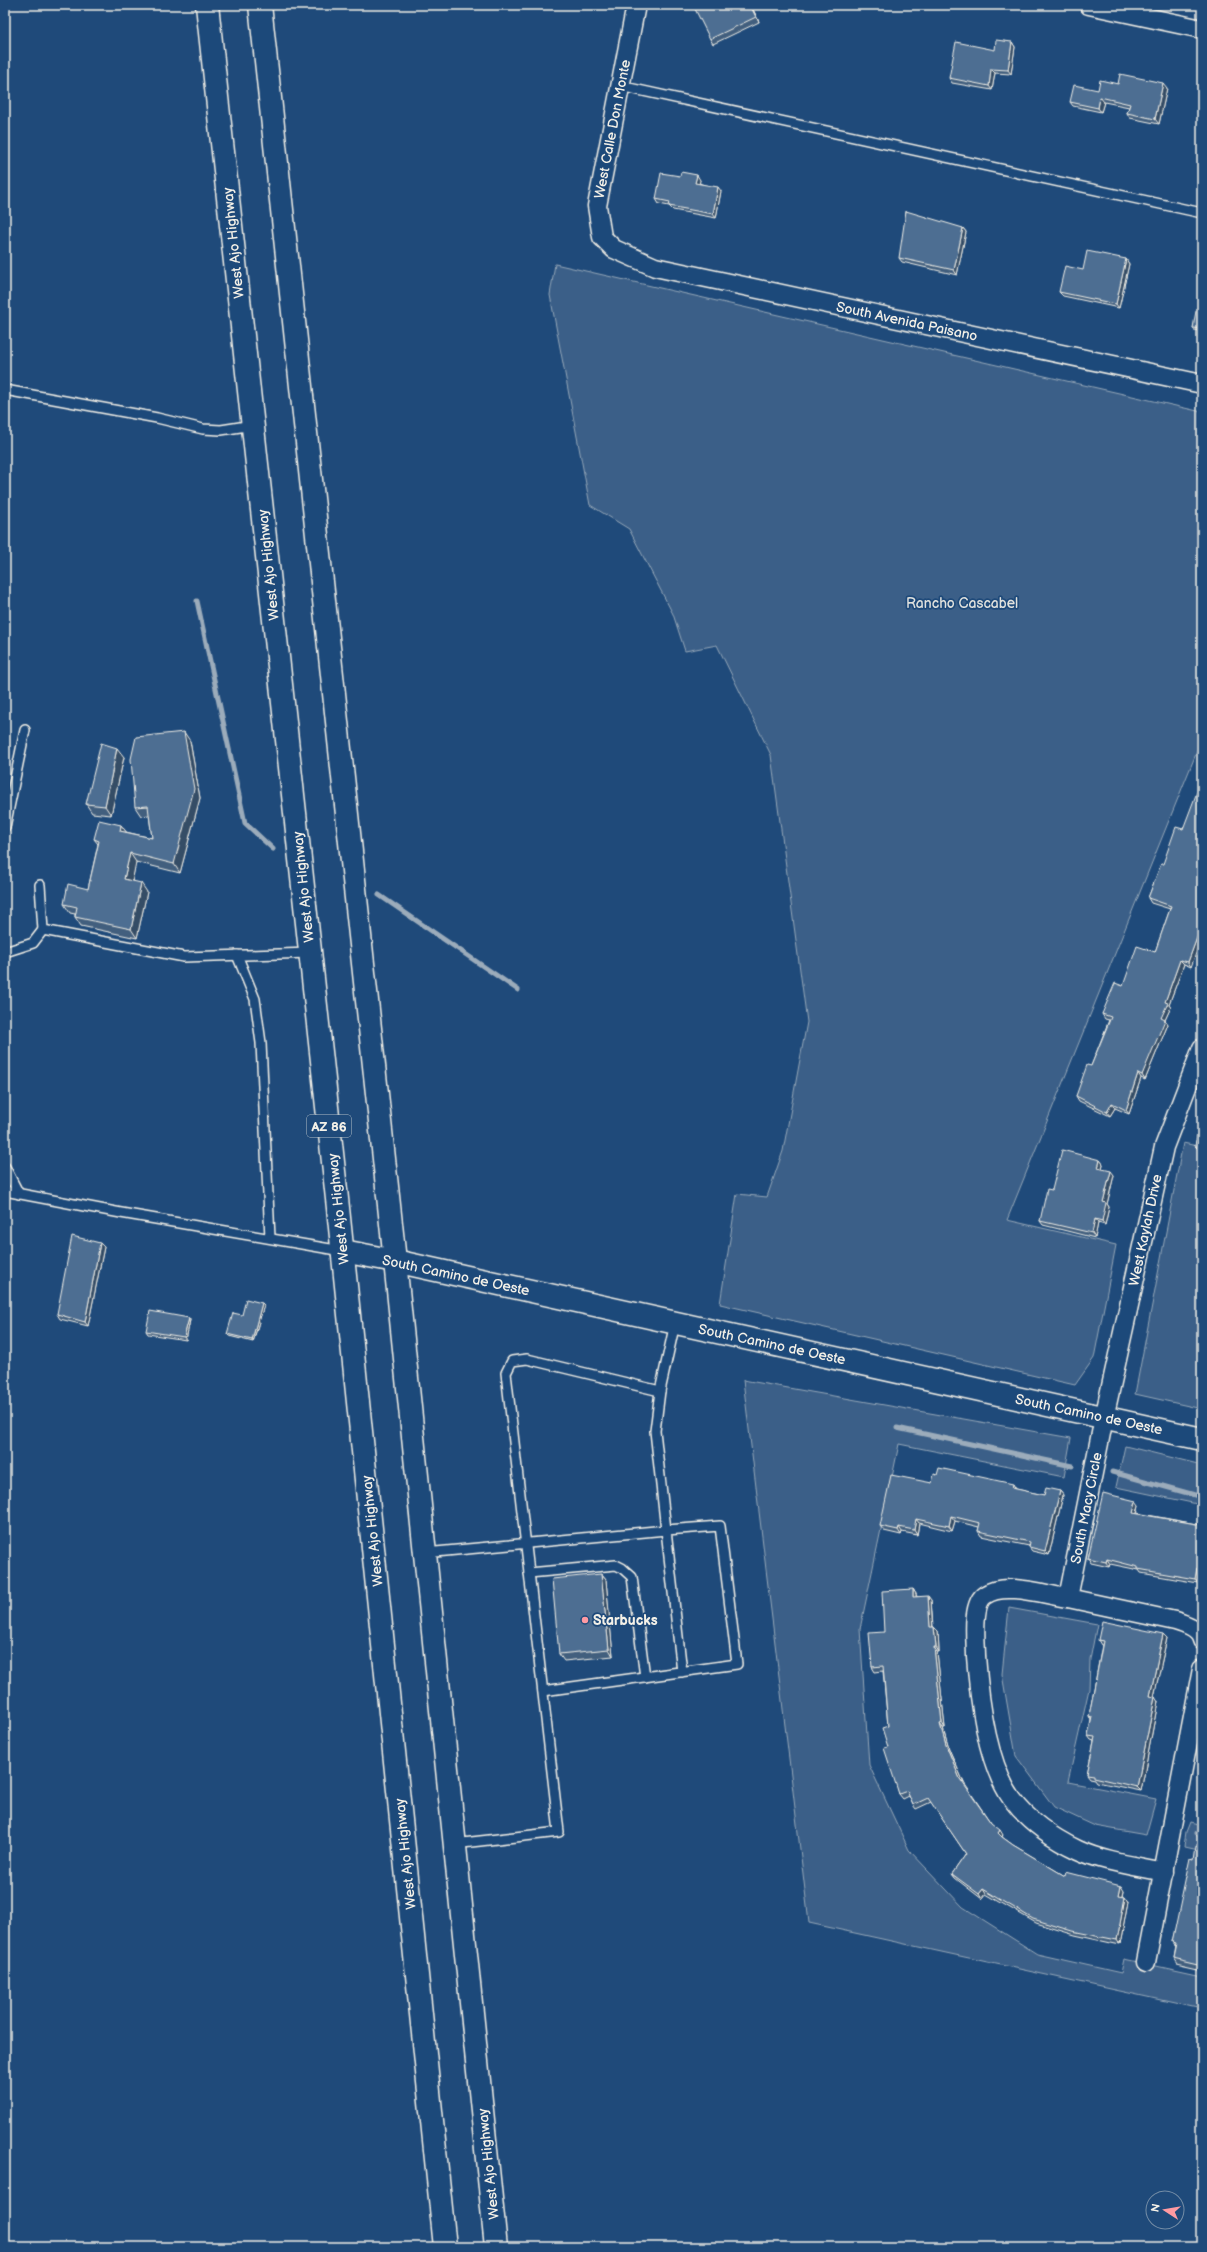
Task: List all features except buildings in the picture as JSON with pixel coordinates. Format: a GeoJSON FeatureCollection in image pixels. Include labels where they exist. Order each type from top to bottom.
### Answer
{"type":"FeatureCollection","features":[{"type":"Feature","properties":{"kind":"main road","name":"West Ajo Highway"},"geometry":{"type":"LineString","coordinates":[[207,5],[342,1251],[446,2247]]}},
{"type":"Feature","properties":{"kind":"main road","name":"West Ajo Highway"},"geometry":{"type":"LineString","coordinates":[[260,5],[395,1261],[496,2247]]}},
{"type":"Feature","properties":{"kind":"main road","name":"South Camino de Oeste"},"geometry":{"type":"LineString","coordinates":[[342,1251],[395,1261],[1202,1439]]}},
{"type":"Feature","properties":{"kind":"street","name":"West Calle Don Monte"},"geometry":{"type":"LineString","coordinates":[[614,249],[602,237],[597,206],[636,5]]}},
{"type":"Feature","properties":{"kind":"street"},"geometry":{"type":"LineString","coordinates":[[1089,5],[1202,29]]}},
{"type":"Feature","properties":{"kind":"street","name":"South Avenida Paisano"},"geometry":{"type":"LineString","coordinates":[[614,249],[655,267],[1202,384]]}},
{"type":"Feature","properties":{"kind":"street","name":"West Kaylah Drive"},"geometry":{"type":"LineString","coordinates":[[1104,1418],[1164,1147],[1202,1048]]}},
{"type":"Feature","properties":{"kind":"street","name":"South Macy Circle"},"geometry":{"type":"LineString","coordinates":[[1068,1598],[1104,1418]]}},
{"type":"Feature","properties":{"kind":"street"},"geometry":{"type":"LineString","coordinates":[[1164,1872],[1119,1863],[1080,1850],[1041,1829],[1012,1798],[995,1763],[982,1707],[977,1672],[975,1625],[980,1590],[1007,1588],[1068,1598],[1175,1621],[1190,1626],[1201,1636],[1202,1640]]}},
{"type":"Feature","properties":{"kind":"street"},"geometry":{"type":"LineString","coordinates":[[1146,1962],[1202,1669]]}},
{"type":"Feature","properties":{"kind":"lane"},"geometry":{"type":"LineString","coordinates":[[620,86],[1202,213]]}},
{"type":"Feature","properties":{"kind":"lane"},"geometry":{"type":"LineString","coordinates":[[5,390],[157,418],[203,429],[221,430],[253,425]]}},
{"type":"Feature","properties":{"kind":"lane"},"geometry":{"type":"LineString","coordinates":[[5,827],[25,730]]}},
{"type":"Feature","properties":{"kind":"lane"},"geometry":{"type":"LineString","coordinates":[[5,952],[33,943],[43,930],[40,885]]}},
{"type":"Feature","properties":{"kind":"lane"},"geometry":{"type":"LineString","coordinates":[[43,930],[184,956],[310,953]]}},
{"type":"Feature","properties":{"kind":"lane"},"geometry":{"type":"LineString","coordinates":[[237,955],[255,999],[261,1043],[270,1238]]}},
{"type":"Feature","properties":{"kind":"lane"},"geometry":{"type":"LineString","coordinates":[[5,1167],[19,1194]]}},
{"type":"Feature","properties":{"kind":"lane"},"geometry":{"type":"LineString","coordinates":[[5,1191],[342,1251]]}},
{"type":"Feature","properties":{"kind":"lane"},"geometry":{"type":"LineString","coordinates":[[674,1323],[660,1391],[655,1431],[682,1672]]}},
{"type":"Feature","properties":{"kind":"lane"},"geometry":{"type":"LineString","coordinates":[[454,1844],[559,1832],[506,1373],[512,1361],[527,1359],[660,1391]]}},
{"type":"Feature","properties":{"kind":"lane"},"geometry":{"type":"LineString","coordinates":[[425,1554],[720,1526],[737,1664],[543,1691]]}},
{"type":"Feature","properties":{"kind":"lane"},"geometry":{"type":"LineString","coordinates":[[529,1573],[616,1565],[628,1572],[632,1577],[645,1677]]}},
{"type":"Feature","properties":{"kind":"green space","name":"Rancho Cascabel"},"geometry":{"type":"Polygon","coordinates":[[[555,264],[1202,412],[1202,739],[1007,1220],[1116,1245],[1094,1358],[1075,1385],[720,1304],[737,1194],[767,1197],[783,1151],[807,1022],[771,755],[717,645],[685,651],[673,614],[629,529],[590,505],[550,295],[555,264]]]}},
{"type":"Feature","properties":{"kind":"green space"},"geometry":{"type":"Polygon","coordinates":[[[1183,1143],[1202,1147],[1202,1409],[1135,1394],[1183,1143]]]}},
{"type":"Feature","properties":{"kind":"green space"},"geometry":{"type":"Polygon","coordinates":[[[743,1380],[1071,1438],[1064,1477],[899,1444],[860,1629],[869,1765],[909,1850],[963,1907],[1037,1954],[1121,1973],[1124,1959],[1202,1976],[1202,2009],[809,1923],[743,1380]]]}},
{"type":"Feature","properties":{"kind":"green space"},"geometry":{"type":"Polygon","coordinates":[[[1125,1446],[1202,1465],[1202,1505],[1116,1487],[1125,1446]]]}},
{"type":"Feature","properties":{"kind":"green space"},"geometry":{"type":"Polygon","coordinates":[[[1009,1608],[1097,1624],[1090,1660],[1089,1689],[1068,1782],[1156,1799],[1146,1835],[1095,1826],[1054,1807],[1016,1756],[1002,1674],[1009,1608]]]}},
{"type":"Feature","properties":{"kind":"green space"},"geometry":{"type":"Polygon","coordinates":[[[1190,1823],[1202,1826],[1202,1850],[1184,1846],[1186,1833],[1190,1823]]]}},
{"type":"Feature","properties":{"kind":"waterway"},"geometry":{"type":"LineString","coordinates":[[197,601],[245,823],[273,849]]}},
{"type":"Feature","properties":{"kind":"waterway"},"geometry":{"type":"LineString","coordinates":[[379,895],[518,990]]}},
{"type":"Feature","properties":{"kind":"waterway"},"geometry":{"type":"LineString","coordinates":[[897,1428],[1072,1466]]}},
{"type":"Feature","properties":{"kind":"waterway"},"geometry":{"type":"LineString","coordinates":[[1112,1472],[1202,1497]]}},
{"type":"Feature","properties":{"kind":"waterway"},"geometry":{"type":"LineString","coordinates":[[1196,1834],[1202,1835]]}},
{"type":"Feature","properties":{"kind":"place","name":"Starbucks"},"geometry":{"type":"Point","coordinates":[585,1620]}}]}
